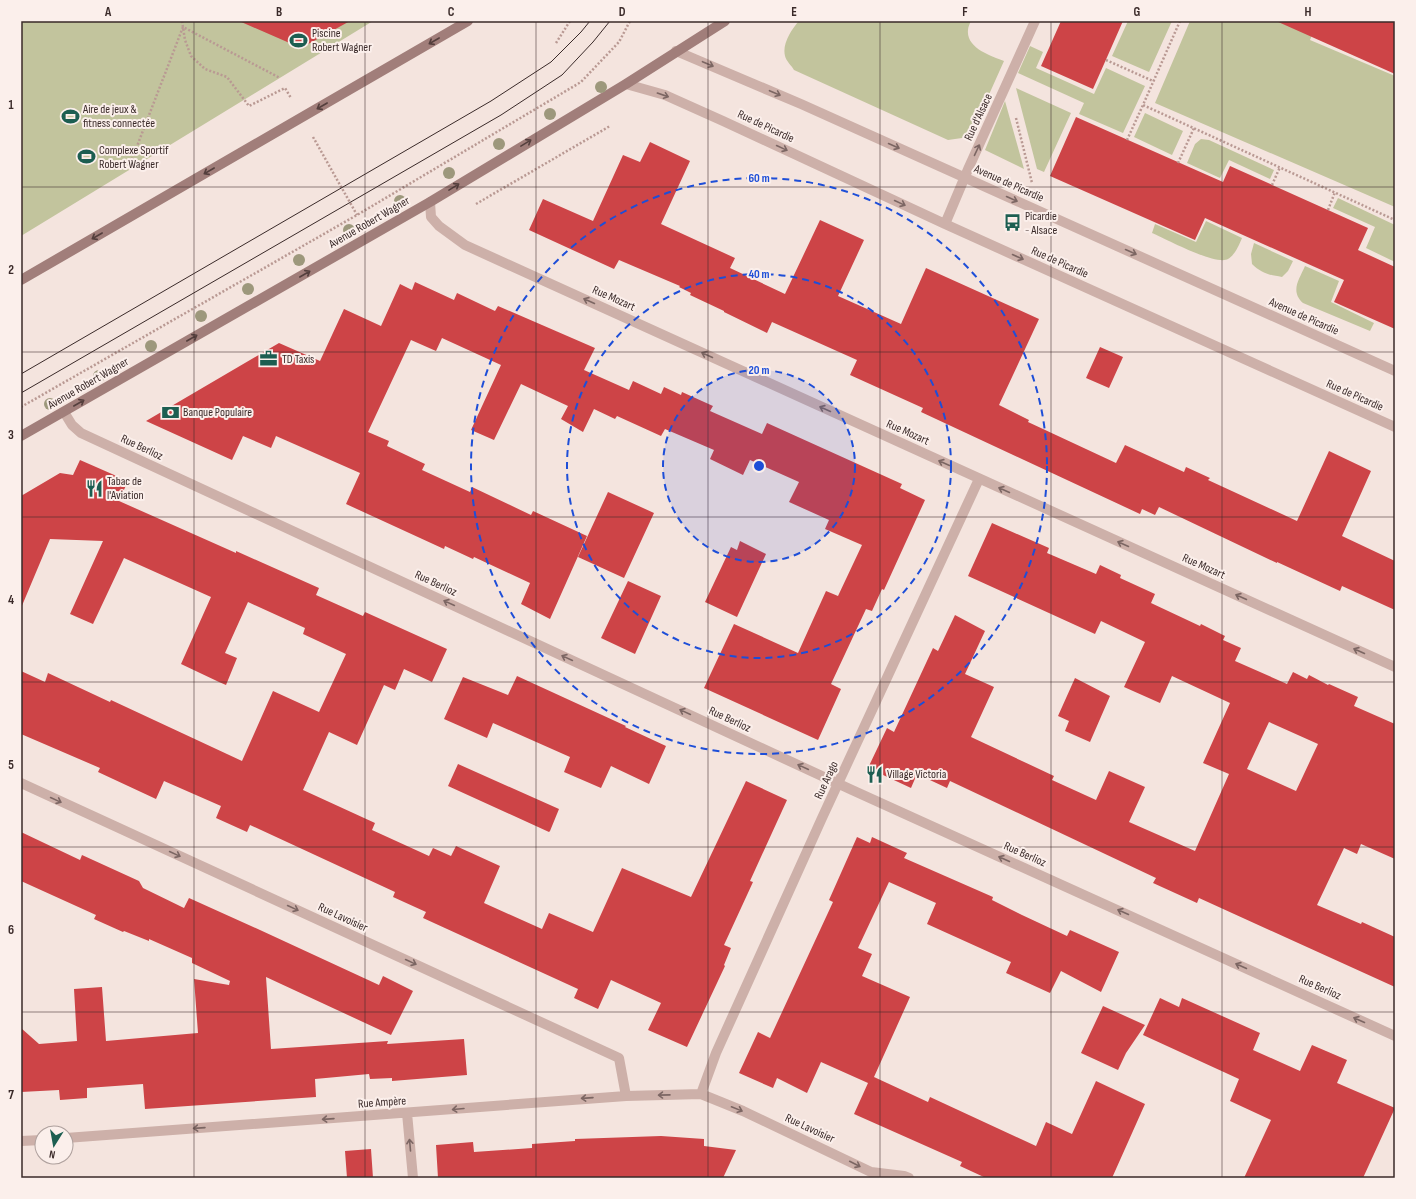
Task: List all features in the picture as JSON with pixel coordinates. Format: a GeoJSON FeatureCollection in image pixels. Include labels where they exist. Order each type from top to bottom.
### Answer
{"type":"FeatureCollection","features":[{"type":"Feature","properties":{"kind":"main road"},"geometry":{"type":"LineString","coordinates":[[21,280],[468,21]]}},
{"type":"Feature","properties":{"kind":"main road","name":"Avenue Robert Wagner"},"geometry":{"type":"LineString","coordinates":[[21,436],[430,202],[626,84],[725,21]]}},
{"type":"Feature","properties":{"kind":"street","name":"Rue d'Alsace"},"geometry":{"type":"LineString","coordinates":[[945,224],[1035,21]]}},
{"type":"Feature","properties":{"kind":"street","name":"Avenue de Picardie"},"geometry":{"type":"LineString","coordinates":[[676,51],[801,104],[1395,371]]}},
{"type":"Feature","properties":{"kind":"street","name":"Rue de Picardie"},"geometry":{"type":"LineString","coordinates":[[626,84],[665,95],[945,224],[1395,427]]}},
{"type":"Feature","properties":{"kind":"street","name":"Rue Mozart"},"geometry":{"type":"LineString","coordinates":[[430,202],[432,217],[439,226],[465,245],[1395,667]]}},
{"type":"Feature","properties":{"kind":"street","name":"Rue Berlioz"},"geometry":{"type":"LineString","coordinates":[[64,412],[72,425],[81,433],[838,783],[1395,1036]]}},
{"type":"Feature","properties":{"kind":"street","name":"Rue Arago"},"geometry":{"type":"LineString","coordinates":[[701,1094],[716,1052],[838,783],[979,479]]}},
{"type":"Feature","properties":{"kind":"street","name":"Rue Lavoisier"},"geometry":{"type":"LineString","coordinates":[[21,784],[619,1058],[626,1096]]}},
{"type":"Feature","properties":{"kind":"street","name":"Rue Ampère"},"geometry":{"type":"LineString","coordinates":[[74,1137],[626,1096],[701,1094]]}},
{"type":"Feature","properties":{"kind":"street","name":"Rue Lavoisier"},"geometry":{"type":"LineString","coordinates":[[701,1094],[743,1111],[869,1175],[904,1176],[909,1178]]}},
{"type":"Feature","properties":{"kind":"street"},"geometry":{"type":"LineString","coordinates":[[407,1113],[412,1178]]}},
{"type":"Feature","properties":{"kind":"street"},"geometry":{"type":"LineString","coordinates":[[21,1141],[34,1140]]}},
{"type":"Feature","properties":{"kind":"path"},"geometry":{"type":"LineString","coordinates":[[182,21],[185,40],[191,56],[205,69],[227,77],[249,106],[285,88],[357,214]]}},
{"type":"Feature","properties":{"kind":"path"},"geometry":{"type":"LineString","coordinates":[[556,43],[570,21]]}},
{"type":"Feature","properties":{"kind":"path"},"geometry":{"type":"LineString","coordinates":[[21,407],[357,214],[581,82],[619,42],[630,21]]}},
{"type":"Feature","properties":{"kind":"path"},"geometry":{"type":"LineString","coordinates":[[1127,140],[1180,21]]}},
{"type":"Feature","properties":{"kind":"path"},"geometry":{"type":"LineString","coordinates":[[183,27],[280,78]]}},
{"type":"Feature","properties":{"kind":"path"},"geometry":{"type":"LineString","coordinates":[[129,167],[183,27]]}},
{"type":"Feature","properties":{"kind":"path"},"geometry":{"type":"LineString","coordinates":[[1106,60],[1153,81]]}},
{"type":"Feature","properties":{"kind":"path"},"geometry":{"type":"LineString","coordinates":[[1007,84],[1036,197],[1042,212]]}},
{"type":"Feature","properties":{"kind":"path"},"geometry":{"type":"LineString","coordinates":[[1143,105],[1395,220]]}},
{"type":"Feature","properties":{"kind":"path"},"geometry":{"type":"LineString","coordinates":[[476,204],[610,126]]}},
{"type":"Feature","properties":{"kind":"path"},"geometry":{"type":"LineString","coordinates":[[1178,163],[1194,128]]}},
{"type":"Feature","properties":{"kind":"path"},"geometry":{"type":"LineString","coordinates":[[1272,185],[1280,167]]}},
{"type":"Feature","properties":{"kind":"path"},"geometry":{"type":"LineString","coordinates":[[1328,210],[1335,192]]}},
{"type":"Feature","properties":{"kind":"green space","name":"Complexe Sportif Robert Wagner"},"geometry":{"type":"Polygon","coordinates":[[[21,21],[373,21],[21,236],[21,21]]]}},
{"type":"Feature","properties":{"kind":"green space"},"geometry":{"type":"Polygon","coordinates":[[[799,21],[971,21],[968,36],[971,42],[980,50],[1004,61],[974,128],[962,138],[948,140],[794,70],[788,62],[784,51],[790,33],[799,21]]]}},
{"type":"Feature","properties":{"kind":"green space"},"geometry":{"type":"Polygon","coordinates":[[[1128,21],[1172,21],[1149,72],[1112,56],[1128,21]]]}},
{"type":"Feature","properties":{"kind":"green space"},"geometry":{"type":"Polygon","coordinates":[[[1190,21],[1318,21],[1310,40],[1395,76],[1395,207],[1155,103],[1190,21]]]}},
{"type":"Feature","properties":{"kind":"green space"},"geometry":{"type":"Polygon","coordinates":[[[1030,46],[1043,52],[1036,68],[1094,94],[1106,68],[1145,86],[1123,133],[1079,114],[1084,103],[1018,73],[1030,46]]]}},
{"type":"Feature","properties":{"kind":"green space"},"geometry":{"type":"Polygon","coordinates":[[[1016,88],[1071,113],[1044,172],[1037,169],[1016,88]]]}},
{"type":"Feature","properties":{"kind":"green space"},"geometry":{"type":"Polygon","coordinates":[[[1005,101],[1024,169],[985,150],[1005,101]]]}},
{"type":"Feature","properties":{"kind":"green space"},"geometry":{"type":"Polygon","coordinates":[[[1145,113],[1183,131],[1172,155],[1134,137],[1145,113]]]}},
{"type":"Feature","properties":{"kind":"green space"},"geometry":{"type":"Polygon","coordinates":[[[1201,139],[1209,140],[1274,170],[1270,179],[1229,160],[1220,178],[1187,163],[1195,144],[1201,139]]]}},
{"type":"Feature","properties":{"kind":"green space"},"geometry":{"type":"Polygon","coordinates":[[[1338,198],[1395,225],[1395,262],[1366,248],[1375,227],[1333,208],[1338,198]]]}},
{"type":"Feature","properties":{"kind":"green space"},"geometry":{"type":"Polygon","coordinates":[[[1206,221],[1242,238],[1235,252],[1228,259],[1213,259],[1179,246],[1152,233],[1155,224],[1196,242],[1206,221]]]}},
{"type":"Feature","properties":{"kind":"green space"},"geometry":{"type":"Polygon","coordinates":[[[1254,243],[1293,261],[1288,271],[1282,277],[1259,270],[1252,264],[1251,254],[1254,243]]]}},
{"type":"Feature","properties":{"kind":"green space"},"geometry":{"type":"Polygon","coordinates":[[[1305,266],[1339,281],[1331,302],[1374,323],[1370,331],[1303,303],[1299,299],[1296,290],[1298,281],[1305,266]]]}},
{"type":"Feature","properties":{"kind":"building","name":"Piscine Robert Wagner"},"geometry":{"type":"Polygon","coordinates":[[[239,21],[350,21],[301,48],[239,21]]]}},
{"type":"Feature","properties":{"kind":"building"},"geometry":{"type":"Polygon","coordinates":[[[1061,21],[1123,21],[1093,89],[1041,66],[1061,21]]]}},
{"type":"Feature","properties":{"kind":"building"},"geometry":{"type":"Polygon","coordinates":[[[1276,21],[1395,21],[1395,74],[1276,21]]]}},
{"type":"Feature","properties":{"kind":"building"},"geometry":{"type":"Polygon","coordinates":[[[1076,117],[1223,182],[1230,166],[1368,228],[1358,250],[1395,267],[1395,329],[1334,302],[1344,280],[1205,218],[1195,240],[1050,176],[1076,117]]]}},
{"type":"Feature","properties":{"kind":"building"},"geometry":{"type":"Polygon","coordinates":[[[650,142],[690,161],[661,224],[735,258],[730,268],[785,294],[820,220],[864,240],[838,296],[901,324],[926,268],[1039,319],[999,405],[1029,420],[1028,422],[1116,463],[1125,445],[1184,472],[1186,467],[1210,478],[1208,480],[1297,521],[1329,451],[1371,471],[1342,536],[1395,561],[1395,610],[1342,586],[1340,591],[1159,507],[1155,515],[1142,509],[1140,514],[921,412],[923,408],[850,375],[857,360],[772,322],[767,333],[690,295],[691,293],[679,287],[680,286],[619,260],[614,269],[529,230],[543,199],[593,221],[623,155],[640,162],[650,142]]]}},
{"type":"Feature","properties":{"kind":"building"},"geometry":{"type":"Polygon","coordinates":[[[415,282],[454,300],[457,293],[495,311],[498,306],[595,348],[584,370],[629,390],[633,381],[661,394],[664,387],[681,395],[682,392],[713,406],[710,411],[762,434],[767,423],[902,484],[900,488],[925,500],[884,590],[882,589],[872,611],[866,609],[831,684],[841,689],[818,740],[704,688],[734,624],[798,653],[826,591],[838,596],[862,545],[825,529],[829,520],[789,502],[799,482],[750,460],[743,475],[710,459],[714,450],[665,429],[661,436],[617,416],[615,419],[594,409],[583,432],[561,419],[568,406],[521,384],[494,440],[471,430],[501,365],[442,338],[436,351],[411,340],[368,432],[389,441],[387,446],[425,464],[422,470],[470,492],[472,487],[531,515],[533,511],[587,536],[550,619],[521,604],[530,583],[474,557],[473,559],[445,546],[444,549],[346,504],[360,473],[276,436],[271,448],[243,436],[232,460],[146,421],[279,343],[320,361],[344,309],[381,326],[400,284],[412,290],[415,282]]]}},
{"type":"Feature","properties":{"kind":"building"},"geometry":{"type":"Polygon","coordinates":[[[1100,347],[1123,357],[1109,388],[1086,378],[1100,347]]]}},
{"type":"Feature","properties":{"kind":"building"},"geometry":{"type":"Polygon","coordinates":[[[80,460],[128,481],[119,501],[319,588],[316,595],[363,616],[365,612],[447,649],[432,682],[404,669],[395,690],[384,685],[357,745],[329,732],[303,790],[375,823],[372,830],[429,856],[433,848],[451,856],[456,846],[500,866],[484,903],[542,929],[549,913],[593,932],[622,868],[691,897],[746,781],[787,800],[750,881],[753,882],[724,945],[731,948],[724,965],[725,966],[687,1047],[648,1030],[661,1003],[611,980],[598,1009],[574,998],[578,989],[423,918],[426,912],[393,897],[395,892],[250,825],[247,832],[216,818],[221,806],[164,781],[156,799],[98,772],[100,768],[21,734],[21,671],[45,682],[48,673],[110,702],[111,700],[242,761],[273,691],[319,712],[346,654],[303,634],[305,628],[248,602],[225,653],[237,658],[226,685],[219,682],[181,664],[211,597],[124,558],[93,624],[70,614],[103,541],[50,539],[21,608],[21,496],[60,473],[73,475],[80,460]]]}},
{"type":"Feature","properties":{"kind":"building"},"geometry":{"type":"Polygon","coordinates":[[[608,492],[654,513],[624,578],[578,557],[608,492]]]}},
{"type":"Feature","properties":{"kind":"building"},"geometry":{"type":"Polygon","coordinates":[[[992,523],[1049,548],[1047,553],[1096,574],[1100,565],[1121,575],[1120,578],[1155,594],[1151,603],[1225,636],[1223,640],[1241,648],[1235,661],[1287,684],[1293,672],[1307,679],[1309,675],[1328,685],[1329,684],[1358,697],[1354,706],[1395,724],[1395,859],[1361,844],[1357,854],[1344,848],[1317,905],[1361,924],[1362,922],[1395,937],[1395,987],[1199,898],[1197,903],[1153,883],[1156,878],[950,781],[947,788],[917,774],[911,788],[868,768],[887,728],[894,732],[933,648],[938,651],[955,615],[985,631],[965,674],[994,687],[971,737],[1054,776],[1052,780],[1096,800],[1109,771],[1145,787],[1129,822],[1195,851],[1229,774],[1203,763],[1230,703],[1172,676],[1160,703],[1124,687],[1145,642],[1101,621],[1095,634],[968,576],[992,523]],[[1269,722],[1247,769],[1296,791],[1318,744],[1269,722]]]}},
{"type":"Feature","properties":{"kind":"building"},"geometry":{"type":"Polygon","coordinates":[[[740,541],[766,554],[737,617],[705,602],[731,547],[737,550],[740,541]]]}},
{"type":"Feature","properties":{"kind":"building"},"geometry":{"type":"Polygon","coordinates":[[[628,581],[661,596],[635,654],[601,638],[628,581]]]}},
{"type":"Feature","properties":{"kind":"building"},"geometry":{"type":"Polygon","coordinates":[[[517,676],[666,746],[649,784],[611,766],[601,788],[564,772],[570,757],[493,723],[487,738],[444,719],[463,677],[508,695],[517,676]]]}},
{"type":"Feature","properties":{"kind":"building"},"geometry":{"type":"Polygon","coordinates":[[[1075,678],[1110,696],[1090,742],[1065,731],[1069,721],[1058,716],[1075,678]]]}},
{"type":"Feature","properties":{"kind":"building"},"geometry":{"type":"Polygon","coordinates":[[[458,764],[559,809],[550,831],[549,832],[448,786],[458,764]]]}},
{"type":"Feature","properties":{"kind":"building"},"geometry":{"type":"Polygon","coordinates":[[[21,832],[80,860],[82,855],[139,881],[143,888],[184,908],[189,898],[379,985],[383,976],[413,991],[391,1035],[266,977],[271,1049],[388,1041],[387,1044],[464,1039],[467,1075],[392,1081],[392,1078],[370,1079],[369,1074],[315,1079],[316,1097],[145,1109],[143,1084],[87,1088],[87,1098],[60,1100],[59,1090],[21,1092],[21,1028],[39,1044],[77,1041],[74,989],[102,987],[106,1041],[198,1033],[194,979],[229,985],[230,981],[192,963],[192,958],[149,939],[149,941],[124,931],[123,932],[94,919],[96,915],[21,881],[21,832]]]}},
{"type":"Feature","properties":{"kind":"building"},"geometry":{"type":"Polygon","coordinates":[[[857,837],[870,843],[872,837],[907,853],[904,858],[993,897],[992,900],[1067,936],[1070,930],[1119,952],[1101,992],[1061,971],[1050,993],[1006,973],[1011,962],[927,924],[936,903],[889,882],[858,948],[872,954],[862,976],[910,997],[874,1077],[928,1102],[930,1097],[1036,1146],[1046,1122],[1072,1134],[1096,1081],[1145,1104],[1112,1178],[986,1178],[960,1166],[962,1162],[854,1114],[868,1083],[821,1062],[807,1093],[777,1078],[773,1088],[739,1073],[758,1032],[770,1038],[833,902],[829,900],[857,837]]]}},
{"type":"Feature","properties":{"kind":"building"},"geometry":{"type":"Polygon","coordinates":[[[1160,998],[1179,1007],[1182,998],[1260,1033],[1253,1050],[1300,1071],[1312,1045],[1347,1060],[1337,1083],[1395,1108],[1363,1178],[1244,1178],[1271,1120],[1230,1101],[1239,1079],[1143,1035],[1160,998]]]}},
{"type":"Feature","properties":{"kind":"building"},"geometry":{"type":"Polygon","coordinates":[[[1103,1006],[1145,1025],[1126,1053],[1118,1070],[1081,1053],[1103,1006]]]}},
{"type":"Feature","properties":{"kind":"building"},"geometry":{"type":"Polygon","coordinates":[[[661,1136],[704,1139],[704,1146],[736,1150],[723,1178],[438,1178],[436,1145],[473,1142],[474,1152],[532,1148],[532,1144],[575,1141],[575,1139],[661,1136]]]}},
{"type":"Feature","properties":{"kind":"building"},"geometry":{"type":"Polygon","coordinates":[[[371,1149],[373,1178],[347,1178],[345,1151],[371,1149]]]}},
{"type":"Feature","properties":{"kind":"tram line"},"geometry":{"type":"LineString","coordinates":[[21,374],[491,101],[551,62],[590,21]]}},
{"type":"Feature","properties":{"kind":"tram line"},"geometry":{"type":"LineString","coordinates":[[21,393],[501,115],[562,75],[593,42],[610,21]]}},
{"type":"Feature","properties":{"kind":"place","name":"Piscine Robert Wagner"},"geometry":{"type":"Point","coordinates":[299,40]}},
{"type":"Feature","properties":{"kind":"place","name":"Aire de jeux & fitness connectée"},"geometry":{"type":"Point","coordinates":[70,116]}},
{"type":"Feature","properties":{"kind":"place","name":"Complexe Sportif Robert Wagner"},"geometry":{"type":"Point","coordinates":[86,157]}},
{"type":"Feature","properties":{"kind":"place","name":"Picardie - Alsace"},"geometry":{"type":"Point","coordinates":[1012,223]}},
{"type":"Feature","properties":{"kind":"place","name":"TD Taxis"},"geometry":{"type":"Point","coordinates":[269,359]}},
{"type":"Feature","properties":{"kind":"place","name":"Banque Populaire"},"geometry":{"type":"Point","coordinates":[170,412]}},
{"type":"Feature","properties":{"kind":"place","name":"Tabac de l'Aviation"},"geometry":{"type":"Point","coordinates":[94,488]}},
{"type":"Feature","properties":{"kind":"place","name":"Village Victoria"},"geometry":{"type":"Point","coordinates":[874,774]}}]}
